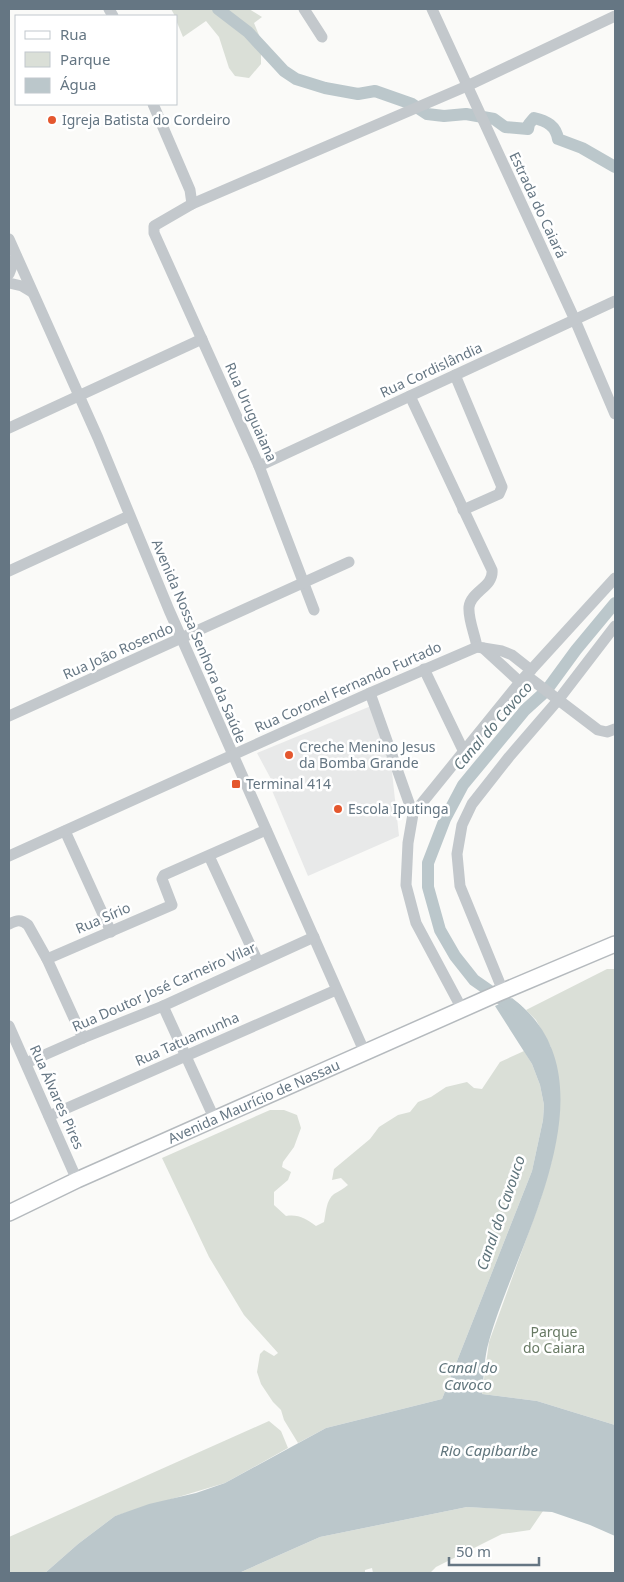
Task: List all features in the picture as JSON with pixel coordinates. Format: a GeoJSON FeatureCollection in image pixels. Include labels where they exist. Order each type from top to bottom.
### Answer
{"type":"FeatureCollection","features":[{"type":"Feature","properties":{"kind":"main road","name":"Avenida Maurício de Nassau"},"geometry":{"type":"LineString","coordinates":[[9,1213],[77,1180],[501,992],[615,944]]}},
{"type":"Feature","properties":{"kind":"street"},"geometry":{"type":"LineString","coordinates":[[304,9],[322,37]]}},
{"type":"Feature","properties":{"kind":"street","name":"Estrada do Caiará"},"geometry":{"type":"LineString","coordinates":[[432,9],[575,320],[615,414]]}},
{"type":"Feature","properties":{"kind":"street"},"geometry":{"type":"LineString","coordinates":[[153,105],[190,190],[192,204],[467,86],[615,16]]}},
{"type":"Feature","properties":{"kind":"street","name":"Rua Uruguaiana"},"geometry":{"type":"LineString","coordinates":[[192,204],[154,226],[153,229],[259,466],[314,610]]}},
{"type":"Feature","properties":{"kind":"street","name":"Avenida Nossa Senhora da Saúde"},"geometry":{"type":"LineString","coordinates":[[9,239],[98,438],[181,639],[365,1053]]}},
{"type":"Feature","properties":{"kind":"street"},"geometry":{"type":"LineString","coordinates":[[9,274],[16,256]]}},
{"type":"Feature","properties":{"kind":"street"},"geometry":{"type":"LineString","coordinates":[[9,283],[22,286],[32,292]]}},
{"type":"Feature","properties":{"kind":"street","name":"Rua Cordislândia"},"geometry":{"type":"LineString","coordinates":[[259,466],[615,301]]}},
{"type":"Feature","properties":{"kind":"street"},"geometry":{"type":"LineString","coordinates":[[9,428],[202,340]]}},
{"type":"Feature","properties":{"kind":"street"},"geometry":{"type":"LineString","coordinates":[[455,375],[502,487],[499,494],[463,510]]}},
{"type":"Feature","properties":{"kind":"street"},"geometry":{"type":"LineString","coordinates":[[410,396],[492,570],[493,577],[471,600],[469,606],[480,648],[527,676],[598,730],[607,732],[615,729]]}},
{"type":"Feature","properties":{"kind":"street"},"geometry":{"type":"LineString","coordinates":[[9,571],[129,516]]}},
{"type":"Feature","properties":{"kind":"street","name":"Rua João Rosendo"},"geometry":{"type":"LineString","coordinates":[[9,716],[349,562]]}},
{"type":"Feature","properties":{"kind":"street"},"geometry":{"type":"LineString","coordinates":[[465,1008],[416,923],[406,885],[408,843],[414,814],[527,676],[615,578]]}},
{"type":"Feature","properties":{"kind":"street"},"geometry":{"type":"LineString","coordinates":[[501,992],[460,886],[458,854],[462,826],[472,804],[615,626]]}},
{"type":"Feature","properties":{"kind":"street"},"geometry":{"type":"LineString","coordinates":[[480,648],[502,651],[512,655],[527,676]]}},
{"type":"Feature","properties":{"kind":"street","name":"Rua Coronel Fernando Furtado"},"geometry":{"type":"LineString","coordinates":[[9,856],[424,669],[480,648]]}},
{"type":"Feature","properties":{"kind":"street"},"geometry":{"type":"LineString","coordinates":[[424,669],[464,752]]}},
{"type":"Feature","properties":{"kind":"street"},"geometry":{"type":"LineString","coordinates":[[370,693],[414,814]]}},
{"type":"Feature","properties":{"kind":"street"},"geometry":{"type":"LineString","coordinates":[[258,962],[209,856],[266,830]]}},
{"type":"Feature","properties":{"kind":"street"},"geometry":{"type":"LineString","coordinates":[[65,831],[110,932]]}},
{"type":"Feature","properties":{"kind":"street","name":"Rua Sírio"},"geometry":{"type":"LineString","coordinates":[[47,958],[172,905],[162,877],[209,856]]}},
{"type":"Feature","properties":{"kind":"street"},"geometry":{"type":"LineString","coordinates":[[9,924],[18,920],[28,924],[47,958],[83,1038]]}},
{"type":"Feature","properties":{"kind":"street","name":"Rua Doutor José Carneiro Vilar"},"geometry":{"type":"LineString","coordinates":[[26,1063],[163,1006],[314,937]]}},
{"type":"Feature","properties":{"kind":"street","name":"Rua Tatuamunha"},"geometry":{"type":"LineString","coordinates":[[49,1116],[336,990]]}},
{"type":"Feature","properties":{"kind":"street"},"geometry":{"type":"LineString","coordinates":[[163,1006],[214,1120]]}},
{"type":"Feature","properties":{"kind":"street","name":"Rua Álvares Pires"},"geometry":{"type":"LineString","coordinates":[[9,1026],[77,1180]]}},
{"type":"Feature","properties":{"kind":"shaded area","name":"Escola Iputinga"},"geometry":{"type":"Polygon","coordinates":[[[371,706],[391,763],[399,836],[308,876],[268,781],[271,779],[257,753],[371,706]]]}},
{"type":"Feature","properties":{"kind":"green space"},"geometry":{"type":"Polygon","coordinates":[[[171,9],[249,9],[262,17],[254,23],[261,40],[261,64],[249,78],[235,76],[229,68],[219,37],[206,21],[183,37],[178,25],[178,15],[174,15],[171,9]]]}},
{"type":"Feature","properties":{"kind":"green space","name":"Parque do Caiara"},"geometry":{"type":"Polygon","coordinates":[[[607,969],[615,969],[615,1425],[537,1401],[482,1394],[489,1342],[540,1201],[552,1160],[551,1047],[536,1020],[526,1010],[607,969]]]}},
{"type":"Feature","properties":{"kind":"green space"},"geometry":{"type":"Polygon","coordinates":[[[524,1051],[532,1064],[540,1085],[544,1105],[543,1120],[532,1171],[442,1399],[326,1428],[298,1443],[284,1420],[281,1410],[261,1384],[257,1372],[260,1354],[264,1350],[274,1356],[278,1353],[244,1315],[209,1257],[162,1158],[270,1110],[284,1110],[297,1115],[301,1128],[294,1147],[283,1162],[282,1167],[291,1172],[288,1180],[274,1192],[274,1205],[286,1216],[299,1216],[316,1226],[324,1222],[331,1197],[348,1185],[341,1178],[332,1180],[334,1169],[370,1139],[379,1127],[398,1115],[410,1112],[418,1102],[431,1097],[446,1087],[467,1082],[474,1088],[482,1089],[500,1062],[524,1051]]]}},
{"type":"Feature","properties":{"kind":"green space"},"geometry":{"type":"Polygon","coordinates":[[[269,1421],[281,1431],[288,1448],[225,1483],[115,1516],[78,1544],[45,1573],[9,1573],[9,1537],[269,1421]]]}},
{"type":"Feature","properties":{"kind":"green space"},"geometry":{"type":"Polygon","coordinates":[[[467,1507],[543,1511],[530,1530],[502,1534],[436,1567],[430,1573],[373,1573],[372,1568],[365,1570],[365,1573],[239,1573],[320,1537],[467,1507]]]}},
{"type":"Feature","properties":{"kind":"water","name":"Rio Capibaribe"},"geometry":{"type":"Polygon","coordinates":[[[512,998],[543,1032],[558,1072],[560,1116],[552,1163],[537,1211],[502,1301],[487,1347],[482,1394],[537,1401],[615,1425],[615,1536],[552,1512],[467,1507],[320,1537],[239,1573],[45,1573],[78,1544],[115,1516],[149,1504],[196,1493],[225,1483],[326,1428],[442,1399],[532,1171],[543,1120],[544,1105],[540,1085],[532,1064],[495,1006],[512,998]]]}},
{"type":"Feature","properties":{"kind":"waterway","name":"Canal do Cavoco"},"geometry":{"type":"LineString","coordinates":[[218,9],[248,32],[284,71],[296,79],[325,88],[358,94],[375,91],[412,104],[427,114],[444,116],[466,114],[494,119],[505,127],[528,129],[529,124],[534,118],[539,119],[553,127],[558,139],[582,148],[615,167]]}},
{"type":"Feature","properties":{"kind":"waterway","name":"Canal do Cavoco"},"geometry":{"type":"LineString","coordinates":[[517,1010],[474,980],[455,956],[440,930],[428,887],[428,863],[445,819],[463,785],[525,710],[546,691],[576,650],[615,603]]}},
{"type":"Feature","properties":{"kind":"place","name":"Igreja Batista do Cordeiro"},"geometry":{"type":"Point","coordinates":[52,120]}},
{"type":"Feature","properties":{"kind":"place","name":"Creche Menino Jesus da Bomba Grande"},"geometry":{"type":"Point","coordinates":[289,755]}},
{"type":"Feature","properties":{"kind":"place","name":"Terminal 414"},"geometry":{"type":"Point","coordinates":[236,784]}},
{"type":"Feature","properties":{"kind":"place","name":"Escola Iputinga"},"geometry":{"type":"Point","coordinates":[338,809]}},
{"type":"Feature","properties":{"kind":"water label","name":"Canal do Cavouco"},"geometry":{"type":"Point","coordinates":[501,1213]}}]}
